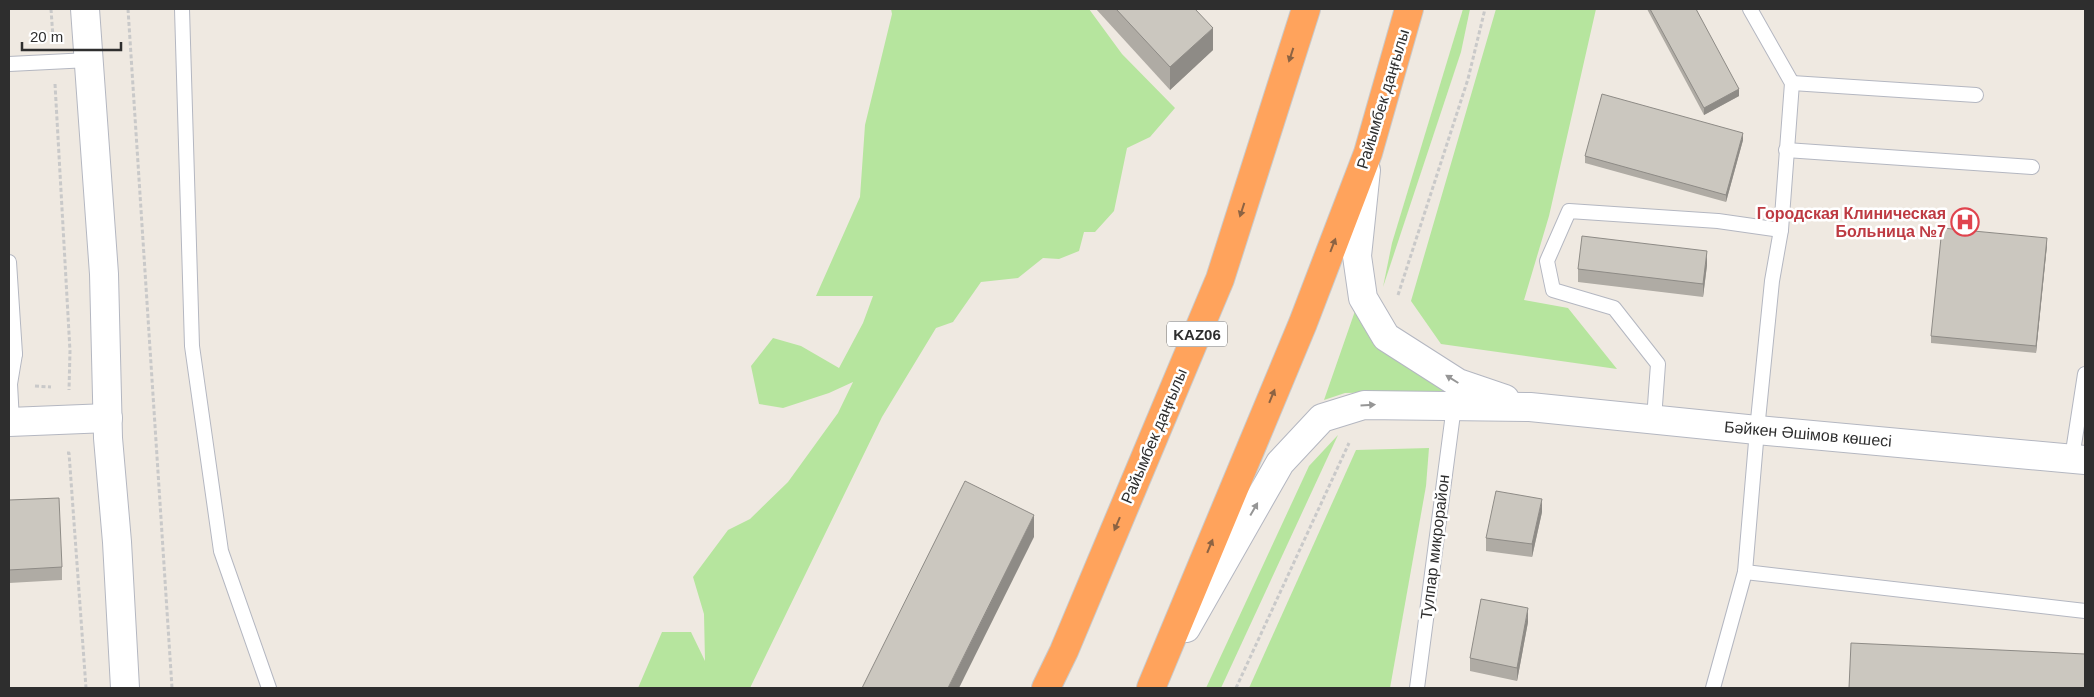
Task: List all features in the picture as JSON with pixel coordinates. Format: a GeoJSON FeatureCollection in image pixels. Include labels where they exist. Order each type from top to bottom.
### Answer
{"type":"FeatureCollection","features":[{"type":"Feature","properties":{"kind":"highway","name":"Райымбек даңғылы"},"geometry":{"type":"LineString","coordinates":[[1046,688],[1064,650],[1220,279],[1306,9]]}},
{"type":"Feature","properties":{"kind":"highway","name":"Райымбек даңғылы"},"geometry":{"type":"LineString","coordinates":[[1151,688],[1303,322],[1368,153],[1409,9]]}},
{"type":"Feature","properties":{"kind":"main road"},"geometry":{"type":"LineString","coordinates":[[85,9],[104,274],[108,418],[125,688]]}},
{"type":"Feature","properties":{"kind":"main road"},"geometry":{"type":"LineString","coordinates":[[1368,153],[1357,256],[1363,298],[1386,337],[1458,383],[1530,407]]}},
{"type":"Feature","properties":{"kind":"main road"},"geometry":{"type":"LineString","coordinates":[[1151,688],[1280,463],[1322,418],[1364,405],[1530,407]]}},
{"type":"Feature","properties":{"kind":"main road","name":"Бәйкен Әшімов көшесі"},"geometry":{"type":"LineString","coordinates":[[1530,407],[2079,459]]}},
{"type":"Feature","properties":{"kind":"main road"},"geometry":{"type":"LineString","coordinates":[[10,422],[108,418]]}},
{"type":"Feature","properties":{"kind":"lane"},"geometry":{"type":"LineString","coordinates":[[182,9],[192,346],[221,550],[269,688]]}},
{"type":"Feature","properties":{"kind":"lane"},"geometry":{"type":"LineString","coordinates":[[1713,688],[1746,572],[1757,430],[1772,281],[1781,230],[1792,83],[1750,9]]}},
{"type":"Feature","properties":{"kind":"lane"},"geometry":{"type":"LineString","coordinates":[[9,64],[89,60]]}},
{"type":"Feature","properties":{"kind":"lane"},"geometry":{"type":"LineString","coordinates":[[1792,83],[1976,95]]}},
{"type":"Feature","properties":{"kind":"lane"},"geometry":{"type":"LineString","coordinates":[[1786,150],[2032,167]]}},
{"type":"Feature","properties":{"kind":"lane"},"geometry":{"type":"LineString","coordinates":[[1654,418],[1658,364],[1614,308],[1553,290],[1547,261],[1569,211],[1718,221],[1781,230]]}},
{"type":"Feature","properties":{"kind":"lane"},"geometry":{"type":"LineString","coordinates":[[9,262],[12,355],[10,422]]}},
{"type":"Feature","properties":{"kind":"lane"},"geometry":{"type":"LineString","coordinates":[[2079,459],[2085,374]]}},
{"type":"Feature","properties":{"kind":"lane","name":"Тулпар микрорайон"},"geometry":{"type":"LineString","coordinates":[[1417,688],[1454,406]]}},
{"type":"Feature","properties":{"kind":"lane"},"geometry":{"type":"LineString","coordinates":[[1746,572],[2085,611]]}},
{"type":"Feature","properties":{"kind":"path"},"geometry":{"type":"LineString","coordinates":[[10,384],[70,390],[70,351],[51,9]]}},
{"type":"Feature","properties":{"kind":"path"},"geometry":{"type":"LineString","coordinates":[[128,9],[172,688]]}},
{"type":"Feature","properties":{"kind":"path"},"geometry":{"type":"LineString","coordinates":[[62,452],[69,453],[86,688]]}},
{"type":"Feature","properties":{"kind":"green space"},"geometry":{"type":"Polygon","coordinates":[[[891,9],[1089,9],[1122,54],[1175,108],[1150,137],[1127,148],[1114,211],[1095,232],[1084,232],[1079,251],[1059,259],[1043,258],[1018,278],[981,282],[953,322],[936,328],[882,417],[750,688],[638,688],[662,632],[691,632],[705,661],[704,614],[693,577],[728,530],[750,519],[788,482],[838,413],[853,382],[829,393],[783,408],[759,404],[751,366],[773,338],[801,346],[839,368],[863,323],[873,296],[816,296],[860,197],[865,125],[892,14],[891,9]]]}},
{"type":"Feature","properties":{"kind":"green space"},"geometry":{"type":"Polygon","coordinates":[[[1463,9],[1470,9],[1461,52],[1383,287],[1392,243],[1463,9]]]}},
{"type":"Feature","properties":{"kind":"green space"},"geometry":{"type":"Polygon","coordinates":[[[1496,9],[1596,9],[1549,216],[1524,300],[1568,308],[1617,369],[1441,344],[1411,301],[1496,9]]]}},
{"type":"Feature","properties":{"kind":"green space"},"geometry":{"type":"Polygon","coordinates":[[[1355,311],[1476,398],[1420,391],[1345,393],[1324,400],[1355,311]]]}},
{"type":"Feature","properties":{"kind":"green space"},"geometry":{"type":"Polygon","coordinates":[[[1338,435],[1221,688],[1206,688],[1309,466],[1338,435]]]}},
{"type":"Feature","properties":{"kind":"green space"},"geometry":{"type":"Polygon","coordinates":[[[1429,448],[1426,486],[1390,688],[1249,688],[1356,450],[1429,448]]]}},
{"type":"Feature","properties":{"kind":"building"},"geometry":{"type":"Polygon","coordinates":[[[1116,9],[1195,9],[1213,28],[1170,67],[1116,9]]]}},
{"type":"Feature","properties":{"kind":"building"},"geometry":{"type":"Polygon","coordinates":[[[1650,9],[1696,9],[1739,89],[1704,108],[1650,9]]]}},
{"type":"Feature","properties":{"kind":"building"},"geometry":{"type":"Polygon","coordinates":[[[1602,94],[1743,133],[1726,195],[1585,156],[1602,94]]]}},
{"type":"Feature","properties":{"kind":"building"},"geometry":{"type":"Polygon","coordinates":[[[1942,228],[2047,238],[2036,346],[1931,336],[1942,228]]]}},
{"type":"Feature","properties":{"kind":"building"},"geometry":{"type":"Polygon","coordinates":[[[1582,236],[1707,251],[1703,284],[1578,269],[1582,236]]]}},
{"type":"Feature","properties":{"kind":"building"},"geometry":{"type":"Polygon","coordinates":[[[965,481],[1034,515],[948,688],[862,688],[965,481]]]}},
{"type":"Feature","properties":{"kind":"building"},"geometry":{"type":"Polygon","coordinates":[[[1496,491],[1542,499],[1532,544],[1486,538],[1496,491]]]}},
{"type":"Feature","properties":{"kind":"building"},"geometry":{"type":"Polygon","coordinates":[[[59,498],[62,567],[9,570],[9,500],[59,498]]]}},
{"type":"Feature","properties":{"kind":"building"},"geometry":{"type":"Polygon","coordinates":[[[1481,599],[1528,608],[1517,668],[1470,658],[1481,599]]]}},
{"type":"Feature","properties":{"kind":"building"},"geometry":{"type":"Polygon","coordinates":[[[1851,643],[2085,654],[2085,688],[1849,688],[1851,643]]]}},
{"type":"Feature","properties":{"kind":"place","name":"Городская Клиническая Больница №7"},"geometry":{"type":"Point","coordinates":[1965,222]}}]}
